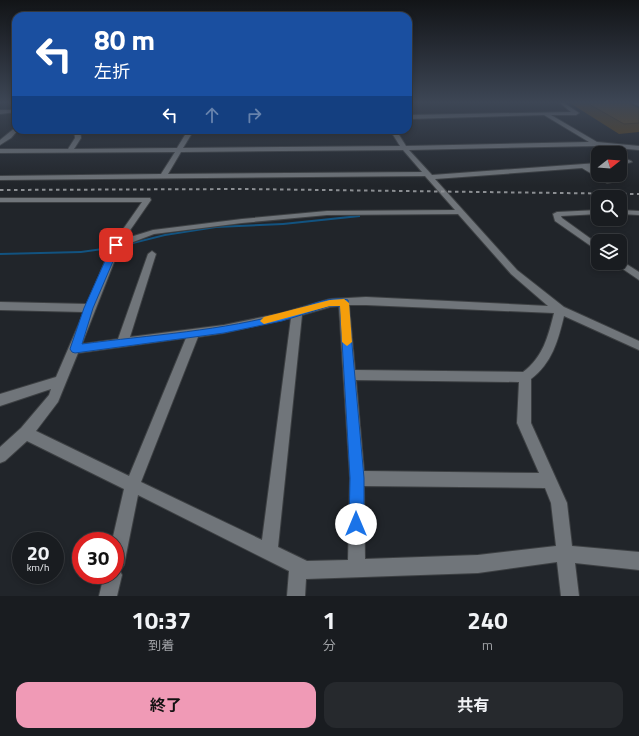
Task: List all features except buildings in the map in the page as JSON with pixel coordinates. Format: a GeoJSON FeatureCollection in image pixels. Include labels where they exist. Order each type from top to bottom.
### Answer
{"type":"FeatureCollection","features":[{"type":"Feature","properties":{"kind":"street"},"geometry":{"type":"LineString","coordinates":[[573,131],[599,146]]}},
{"type":"Feature","properties":{"kind":"street"},"geometry":{"type":"LineString","coordinates":[[0,143],[12,134]]}},
{"type":"Feature","properties":{"kind":"street"},"geometry":{"type":"LineString","coordinates":[[70,150],[78,138],[78,134]]}},
{"type":"Feature","properties":{"kind":"street"},"geometry":{"type":"LineString","coordinates":[[163,177],[188,134]]}},
{"type":"Feature","properties":{"kind":"street"},"geometry":{"type":"LineString","coordinates":[[395,134],[404,148],[444,192],[458,212],[514,272],[560,310],[639,346]]}},
{"type":"Feature","properties":{"kind":"street"},"geometry":{"type":"LineString","coordinates":[[0,151],[404,148],[595,144],[639,148]]}},
{"type":"Feature","properties":{"kind":"street"},"geometry":{"type":"LineString","coordinates":[[0,178],[428,176],[591,165]]}},
{"type":"Feature","properties":{"kind":"street"},"geometry":{"type":"LineString","coordinates":[[583,166],[591,171]]}},
{"type":"Feature","properties":{"kind":"street"},"geometry":{"type":"LineString","coordinates":[[0,200],[147,200],[116,245],[89,308],[75,349],[54,398],[26,433],[0,456]]}},
{"type":"Feature","properties":{"kind":"street"},"geometry":{"type":"LineString","coordinates":[[116,245],[153,232],[242,221],[327,213],[458,212]]}},
{"type":"Feature","properties":{"kind":"street"},"geometry":{"type":"LineString","coordinates":[[591,212],[557,214],[558,219],[591,243]]}},
{"type":"Feature","properties":{"kind":"street"},"geometry":{"type":"LineString","coordinates":[[627,212],[639,213]]}},
{"type":"Feature","properties":{"kind":"street"},"geometry":{"type":"LineString","coordinates":[[123,341],[152,254]]}},
{"type":"Feature","properties":{"kind":"street"},"geometry":{"type":"LineString","coordinates":[[627,268],[639,277]]}},
{"type":"Feature","properties":{"kind":"street"},"geometry":{"type":"LineString","coordinates":[[75,349],[123,341],[224,329],[297,313],[330,303],[366,301],[560,310]]}},
{"type":"Feature","properties":{"kind":"street"},"geometry":{"type":"LineString","coordinates":[[344,303],[357,478],[356,569]]}},
{"type":"Feature","properties":{"kind":"street"},"geometry":{"type":"LineString","coordinates":[[0,306],[89,308]]}},
{"type":"Feature","properties":{"kind":"street"},"geometry":{"type":"LineString","coordinates":[[349,375],[526,378],[538,370],[550,350],[560,310]]}},
{"type":"Feature","properties":{"kind":"street"},"geometry":{"type":"LineString","coordinates":[[269,552],[297,313]]}},
{"type":"Feature","properties":{"kind":"street"},"geometry":{"type":"LineString","coordinates":[[122,532],[132,486],[194,332]]}},
{"type":"Feature","properties":{"kind":"street"},"geometry":{"type":"LineString","coordinates":[[526,378],[524,392],[524,423],[559,503],[563,553],[570,596]]}},
{"type":"Feature","properties":{"kind":"street"},"geometry":{"type":"LineString","coordinates":[[0,400],[61,381]]}},
{"type":"Feature","properties":{"kind":"street"},"geometry":{"type":"LineString","coordinates":[[26,433],[306,570],[478,564],[563,553],[639,561]]}},
{"type":"Feature","properties":{"kind":"street"},"geometry":{"type":"LineString","coordinates":[[357,478],[550,481]]}},
{"type":"Feature","properties":{"kind":"street"},"geometry":{"type":"LineString","coordinates":[[296,596],[298,566]]}},
{"type":"Feature","properties":{"kind":"street"},"geometry":{"type":"LineString","coordinates":[[108,596],[111,584]]}},
{"type":"Feature","properties":{"kind":"waterway"},"geometry":{"type":"LineString","coordinates":[[0,254],[81,252],[117,247],[165,235],[216,227],[283,224],[359,216]]}},
{"type":"Feature","properties":{"kind":"railway"},"geometry":{"type":"LineString","coordinates":[[0,190],[244,189],[639,194]]}},
{"type":"Feature","properties":{"kind":"slow traffic"},"geometry":{"type":"LineString","coordinates":[[264,321],[330,303],[344,303],[347,342]]}},
{"type":"Feature","properties":{"kind":"route"},"geometry":{"type":"LineString","coordinates":[[116,245],[89,308],[75,349],[147,338],[224,329],[282,317],[330,303],[344,303],[357,478],[356,524]]}}]}
